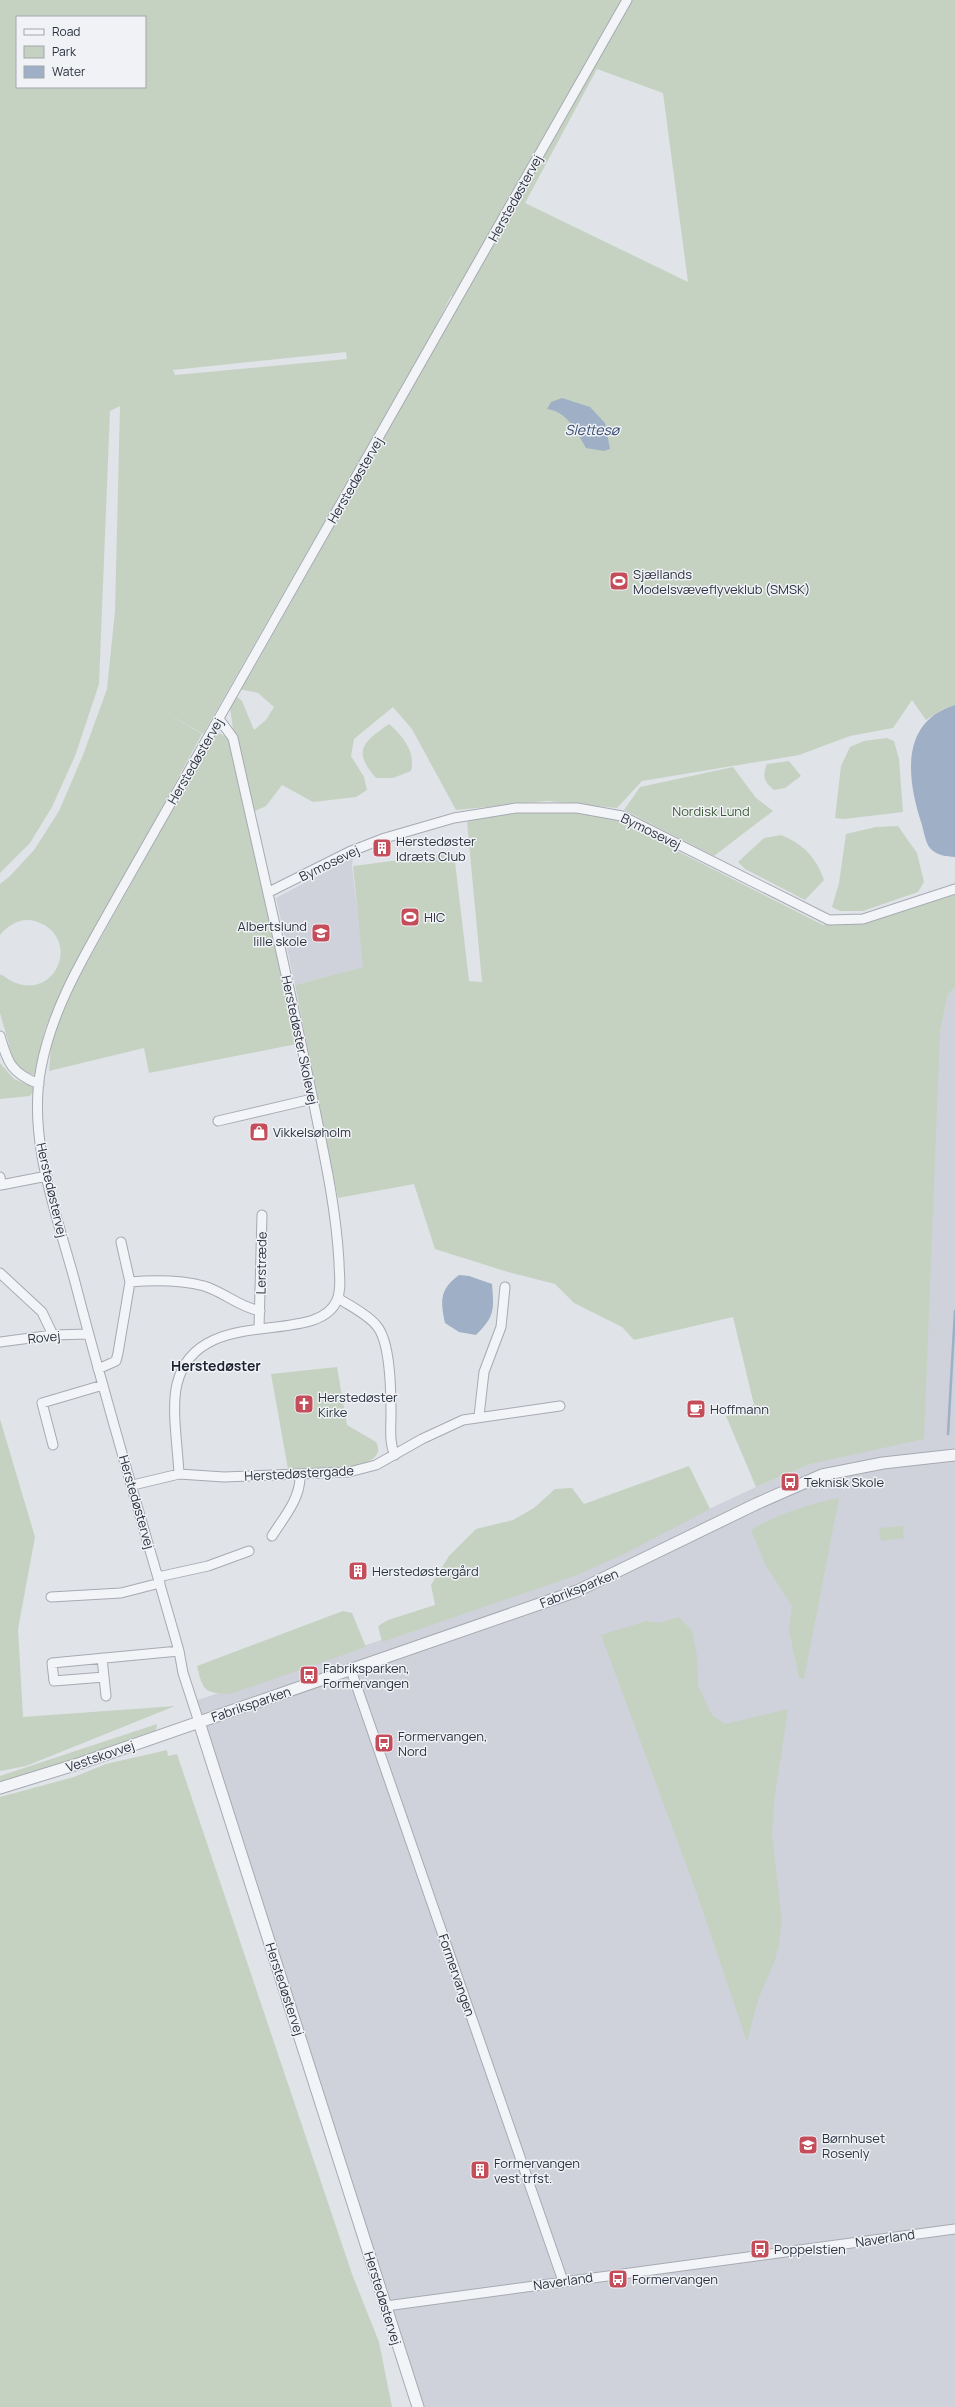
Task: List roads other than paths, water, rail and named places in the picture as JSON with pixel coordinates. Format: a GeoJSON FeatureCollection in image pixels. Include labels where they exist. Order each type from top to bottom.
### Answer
{"type":"FeatureCollection","features":[{"type":"Feature","properties":{"kind":"street","name":"Herstedøstervej"},"geometry":{"type":"LineString","coordinates":[[417,2407],[183,1673],[179,1651],[133,1485],[88,1334],[47,1176],[41,1142],[39,1084],[49,1033],[64,993],[627,0]]}},
{"type":"Feature","properties":{"kind":"street","name":"Herstedøster Skolevej"},"geometry":{"type":"LineString","coordinates":[[219,719],[233,738],[269,892],[312,1099],[337,1225],[340,1285],[338,1298]]}},
{"type":"Feature","properties":{"kind":"street","name":"Bymosevej"},"geometry":{"type":"LineString","coordinates":[[269,892],[349,852],[385,838],[460,816],[516,808],[577,808],[622,816],[829,920],[863,919],[955,888]]}},
{"type":"Feature","properties":{"kind":"street"},"geometry":{"type":"LineString","coordinates":[[0,1036],[12,1068],[26,1079],[39,1084]]}},
{"type":"Feature","properties":{"kind":"street"},"geometry":{"type":"LineString","coordinates":[[218,1121],[312,1099]]}},
{"type":"Feature","properties":{"kind":"street"},"geometry":{"type":"LineString","coordinates":[[0,1177],[1,1184],[47,1176]]}},
{"type":"Feature","properties":{"kind":"street","name":"Lerstræde"},"geometry":{"type":"LineString","coordinates":[[259,1328],[262,1215]]}},
{"type":"Feature","properties":{"kind":"street"},"geometry":{"type":"LineString","coordinates":[[98,1369],[116,1361],[130,1282],[121,1242]]}},
{"type":"Feature","properties":{"kind":"street"},"geometry":{"type":"LineString","coordinates":[[0,1273],[42,1312],[53,1335]]}},
{"type":"Feature","properties":{"kind":"street","name":"Lerstræde"},"geometry":{"type":"LineString","coordinates":[[130,1282],[151,1281],[205,1286],[250,1309],[260,1311]]}},
{"type":"Feature","properties":{"kind":"street"},"geometry":{"type":"LineString","coordinates":[[479,1416],[484,1372],[501,1327],[505,1287]]}},
{"type":"Feature","properties":{"kind":"street"},"geometry":{"type":"LineString","coordinates":[[179,1474],[175,1398],[181,1372],[192,1355],[208,1343],[220,1337],[259,1328],[319,1318],[331,1310],[338,1298],[376,1324],[385,1343],[391,1402],[391,1447],[395,1454]]}},
{"type":"Feature","properties":{"kind":"street","name":"Rovej"},"geometry":{"type":"LineString","coordinates":[[0,1342],[53,1335],[88,1334]]}},
{"type":"Feature","properties":{"kind":"street"},"geometry":{"type":"LineString","coordinates":[[53,1445],[42,1403],[103,1385]]}},
{"type":"Feature","properties":{"kind":"street","name":"Herstedøstergade"},"geometry":{"type":"LineString","coordinates":[[133,1485],[179,1474],[224,1477],[349,1472],[376,1466],[395,1454],[446,1427],[479,1416],[560,1406]]}},
{"type":"Feature","properties":{"kind":"street","name":"Fabriksparken"},"geometry":{"type":"LineString","coordinates":[[199,1722],[577,1591],[756,1504],[822,1475],[883,1463],[955,1455]]}},
{"type":"Feature","properties":{"kind":"street"},"geometry":{"type":"LineString","coordinates":[[272,1536],[298,1496],[301,1486],[300,1475]]}},
{"type":"Feature","properties":{"kind":"street"},"geometry":{"type":"LineString","coordinates":[[51,1597],[121,1593],[208,1566],[249,1551]]}},
{"type":"Feature","properties":{"kind":"street"},"geometry":{"type":"LineString","coordinates":[[104,1677],[54,1681],[52,1663],[179,1651]]}},
{"type":"Feature","properties":{"kind":"street"},"geometry":{"type":"LineString","coordinates":[[102,1658],[106,1696]]}},
{"type":"Feature","properties":{"kind":"street","name":"Formervangen"},"geometry":{"type":"LineString","coordinates":[[351,1670],[563,2281]]}},
{"type":"Feature","properties":{"kind":"street","name":"Vestskovvej"},"geometry":{"type":"LineString","coordinates":[[0,1788],[81,1763],[199,1722]]}},
{"type":"Feature","properties":{"kind":"street","name":"Naverland"},"geometry":{"type":"LineString","coordinates":[[386,2306],[955,2229]]}},
{"type":"Feature","properties":{"kind":"water","name":"Slettesø"},"geometry":{"type":"Polygon","coordinates":[[[562,398],[590,407],[605,423],[610,449],[604,451],[586,448],[571,423],[566,418],[561,414],[547,409],[551,402],[562,398]]]}},
{"type":"Feature","properties":{"kind":"water"},"geometry":{"type":"Polygon","coordinates":[[[955,705],[955,857],[937,853],[928,845],[917,808],[911,772],[912,754],[916,739],[924,725],[937,713],[955,705]]]}},
{"type":"Feature","properties":{"kind":"water"},"geometry":{"type":"Polygon","coordinates":[[[459,1275],[469,1276],[492,1284],[492,1312],[487,1323],[476,1335],[459,1332],[445,1323],[442,1308],[443,1296],[448,1285],[459,1275]]]}},
{"type":"Feature","properties":{"kind":"waterway"},"geometry":{"type":"LineString","coordinates":[[948,1434],[955,1311]]}},
{"type":"Feature","properties":{"kind":"place","name":"Sjællands Modelsvæveflyveklub (SMSK)"},"geometry":{"type":"Point","coordinates":[619,581]}},
{"type":"Feature","properties":{"kind":"place","name":"Herstedøster Idræts Club"},"geometry":{"type":"Point","coordinates":[382,848]}},
{"type":"Feature","properties":{"kind":"place","name":"HIC"},"geometry":{"type":"Point","coordinates":[410,917]}},
{"type":"Feature","properties":{"kind":"place","name":"Albertslund lille skole"},"geometry":{"type":"Point","coordinates":[321,933]}},
{"type":"Feature","properties":{"kind":"place","name":"Vikkelsøholm"},"geometry":{"type":"Point","coordinates":[259,1132]}},
{"type":"Feature","properties":{"kind":"place","name":"Herstedøster Kirke"},"geometry":{"type":"Point","coordinates":[304,1404]}},
{"type":"Feature","properties":{"kind":"place","name":"Hoffmann"},"geometry":{"type":"Point","coordinates":[696,1409]}},
{"type":"Feature","properties":{"kind":"place","name":"Teknisk Skole"},"geometry":{"type":"Point","coordinates":[790,1482]}},
{"type":"Feature","properties":{"kind":"place","name":"Herstedøstergård"},"geometry":{"type":"Point","coordinates":[358,1571]}},
{"type":"Feature","properties":{"kind":"place","name":"Fabriksparken, Formervangen"},"geometry":{"type":"Point","coordinates":[309,1675]}},
{"type":"Feature","properties":{"kind":"place","name":"Formervangen, Nord"},"geometry":{"type":"Point","coordinates":[384,1743]}},
{"type":"Feature","properties":{"kind":"place","name":"Børnhuset Rosenly"},"geometry":{"type":"Point","coordinates":[808,2145]}},
{"type":"Feature","properties":{"kind":"place","name":"Formervangen vest trfst."},"geometry":{"type":"Point","coordinates":[480,2170]}},
{"type":"Feature","properties":{"kind":"place","name":"Poppelstien"},"geometry":{"type":"Point","coordinates":[760,2249]}},
{"type":"Feature","properties":{"kind":"place","name":"Formervangen"},"geometry":{"type":"Point","coordinates":[618,2279]}},
{"type":"Feature","properties":{"kind":"district","name":"Herstedøster"},"geometry":{"type":"Point","coordinates":[216,1366]}},
{"type":"Feature","properties":{"kind":"park label","name":"Nordisk Lund"},"geometry":{"type":"Point","coordinates":[711,811]}}]}
